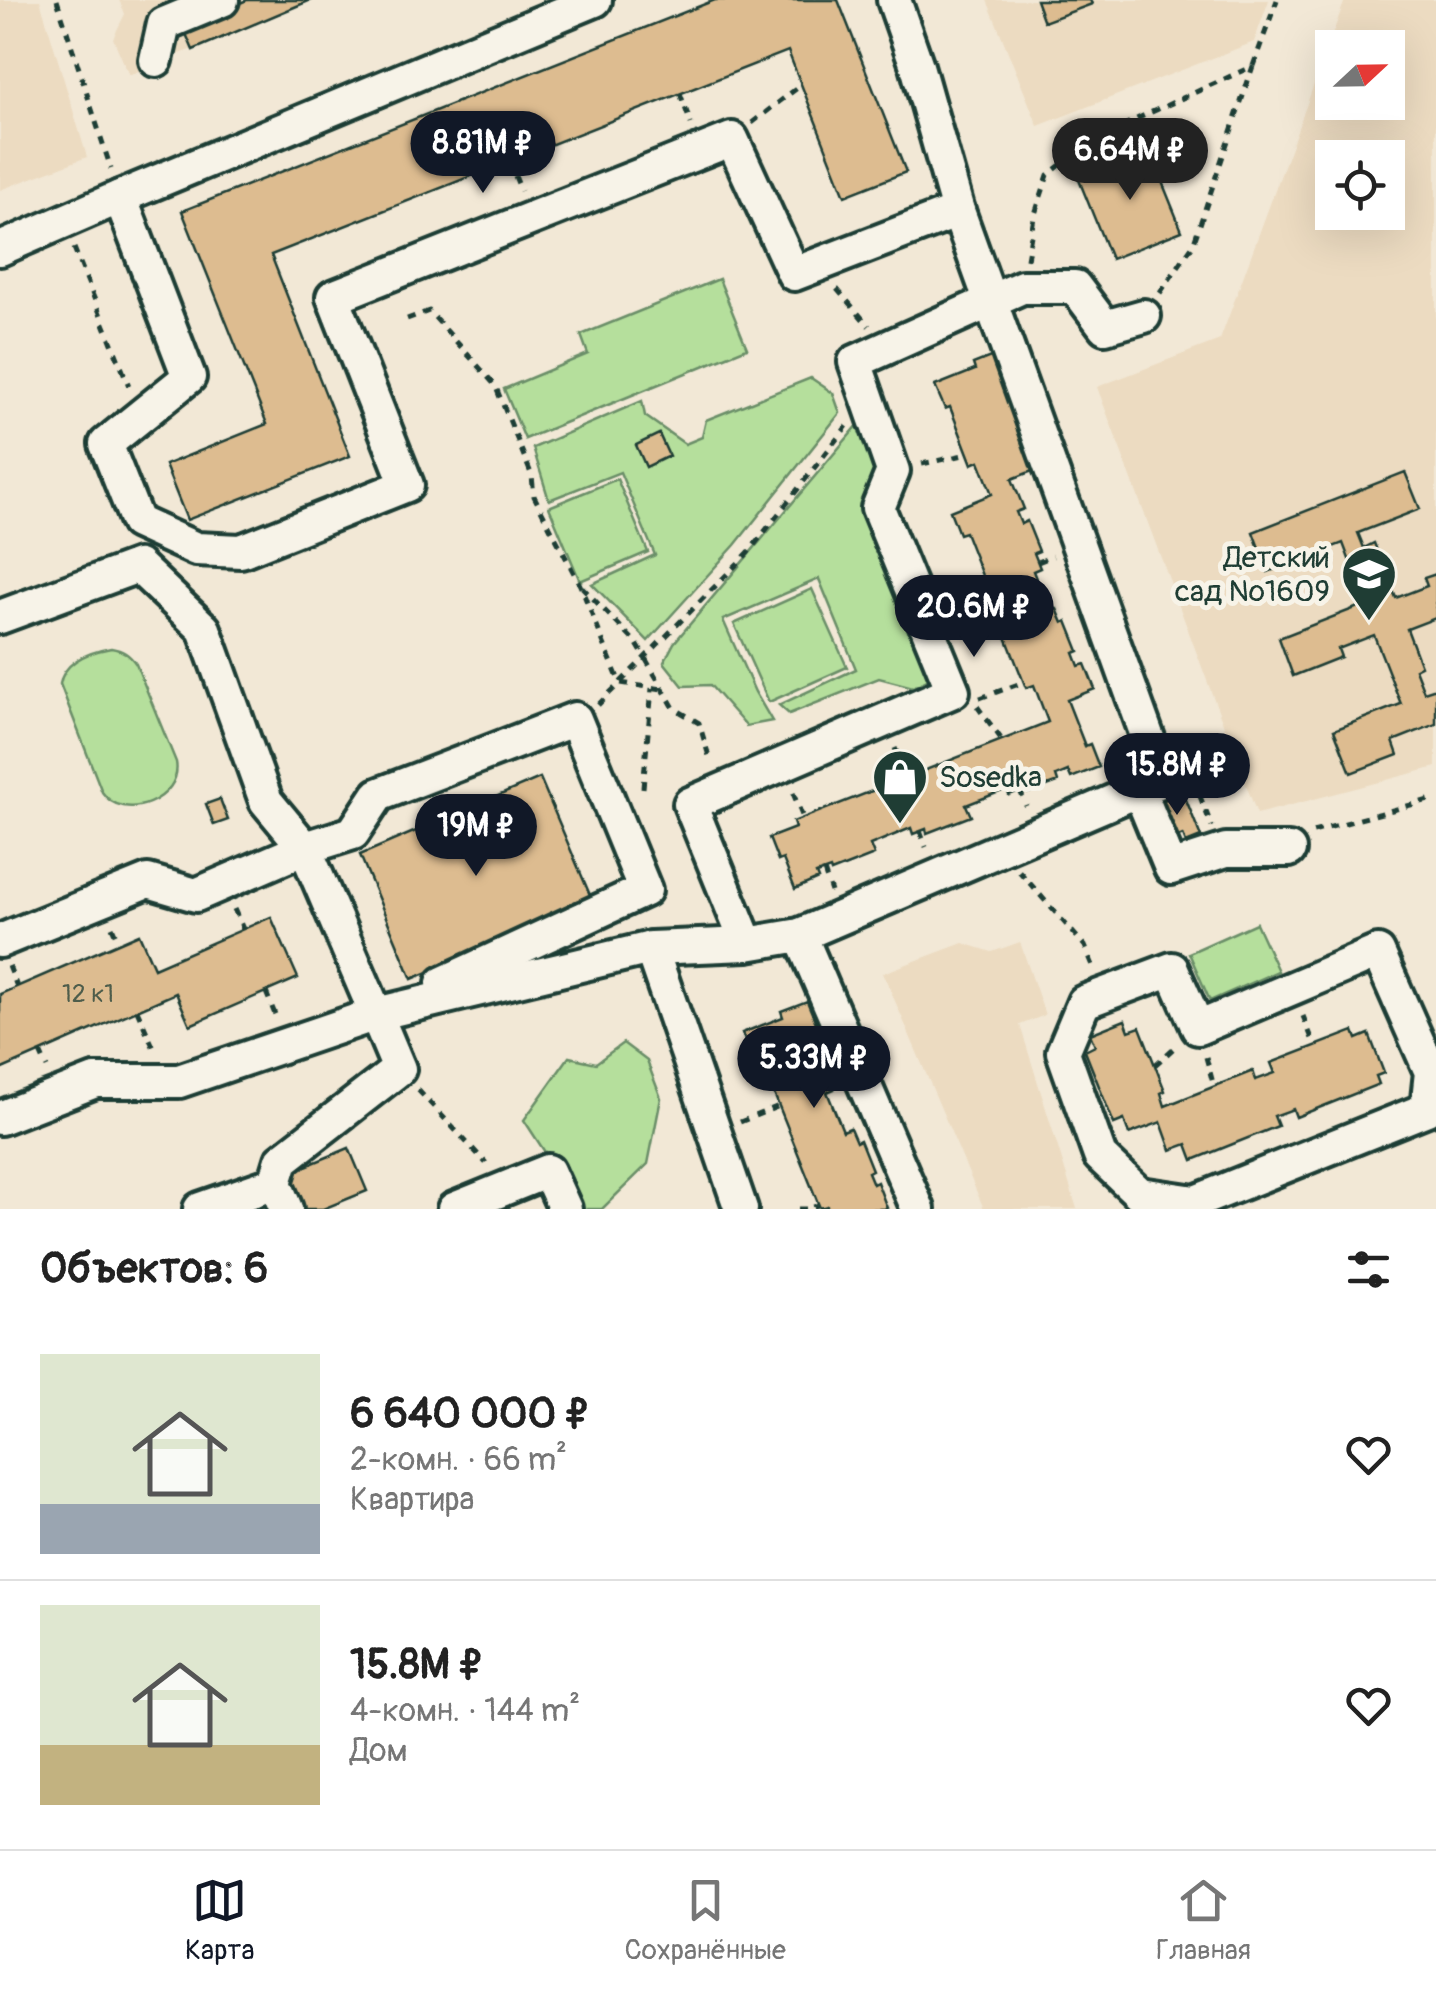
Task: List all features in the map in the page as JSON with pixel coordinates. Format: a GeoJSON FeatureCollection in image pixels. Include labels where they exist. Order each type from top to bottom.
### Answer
{"type":"FeatureCollection","features":[{"type":"Feature","properties":{"kind":"lane"},"geometry":{"type":"LineString","coordinates":[[156,60],[159,12],[222,0]]}},
{"type":"Feature","properties":{"kind":"lane"},"geometry":{"type":"LineString","coordinates":[[0,249],[595,0]]}},
{"type":"Feature","properties":{"kind":"lane"},"geometry":{"type":"LineString","coordinates":[[894,0],[958,210],[992,301],[1151,785],[1170,868],[1226,850],[1300,842]]}},
{"type":"Feature","properties":{"kind":"lane"},"geometry":{"type":"LineString","coordinates":[[120,197],[190,377],[106,444],[138,522],[196,550],[241,552],[407,485],[332,296],[732,139],[794,274],[958,210]]}},
{"type":"Feature","properties":{"kind":"lane"},"geometry":{"type":"LineString","coordinates":[[747,944],[690,804],[953,691],[878,508],[893,471],[854,362],[1022,287],[1075,287],[1106,327],[1144,316]]}},
{"type":"Feature","properties":{"kind":"lane"},"geometry":{"type":"LineString","coordinates":[[0,616],[138,566],[204,628],[266,801],[305,848],[400,1069],[282,1160],[280,1196],[200,1209]]}},
{"type":"Feature","properties":{"kind":"lane"},"geometry":{"type":"LineString","coordinates":[[0,942],[148,881],[196,895],[305,848],[353,833],[378,795],[575,719],[645,890],[376,1014]]}},
{"type":"Feature","properties":{"kind":"lane"},"geometry":{"type":"LineString","coordinates":[[0,1118],[95,1080],[179,1081],[376,1014],[651,948],[747,944],[800,935],[1151,785]]}},
{"type":"Feature","properties":{"kind":"lane"},"geometry":{"type":"LineString","coordinates":[[800,935],[918,1209]]}},
{"type":"Feature","properties":{"kind":"lane"},"geometry":{"type":"LineString","coordinates":[[651,948],[741,1209]]}},
{"type":"Feature","properties":{"kind":"lane"},"geometry":{"type":"LineString","coordinates":[[1378,952],[1431,1072],[1427,1109],[1195,1202],[1137,1201],[1100,1156],[1063,1052],[1084,1002],[1172,968],[1198,1028],[1378,952]]}},
{"type":"Feature","properties":{"kind":"lane"},"geometry":{"type":"LineString","coordinates":[[454,1209],[548,1171],[565,1209]]}},
{"type":"Feature","properties":{"kind":"path"},"geometry":{"type":"LineString","coordinates":[[57,0],[120,197]]}},
{"type":"Feature","properties":{"kind":"path"},"geometry":{"type":"LineString","coordinates":[[1144,316],[1194,245],[1277,0]]}},
{"type":"Feature","properties":{"kind":"path"},"geometry":{"type":"LineString","coordinates":[[1022,287],[1034,217],[1048,175],[1077,152],[1132,121],[1253,66]]}},
{"type":"Feature","properties":{"kind":"path"},"geometry":{"type":"LineString","coordinates":[[732,139],[801,84]]}},
{"type":"Feature","properties":{"kind":"path"},"geometry":{"type":"LineString","coordinates":[[64,222],[140,416]]}},
{"type":"Feature","properties":{"kind":"path"},"geometry":{"type":"LineString","coordinates":[[816,265],[887,348]]}},
{"type":"Feature","properties":{"kind":"path"},"geometry":{"type":"LineString","coordinates":[[407,319],[429,310],[495,385],[532,476],[534,496],[580,585],[620,682]]}},
{"type":"Feature","properties":{"kind":"path"},"geometry":{"type":"LineString","coordinates":[[575,719],[591,712],[748,553],[868,399]]}},
{"type":"Feature","properties":{"kind":"path"},"geometry":{"type":"LineString","coordinates":[[893,471],[968,454]]}},
{"type":"Feature","properties":{"kind":"path"},"geometry":{"type":"LineString","coordinates":[[918,607],[984,582]]}},
{"type":"Feature","properties":{"kind":"path"},"geometry":{"type":"LineString","coordinates":[[580,585],[637,644],[674,708],[699,723],[720,791]]}},
{"type":"Feature","properties":{"kind":"path"},"geometry":{"type":"LineString","coordinates":[[620,682],[663,690]]}},
{"type":"Feature","properties":{"kind":"path"},"geometry":{"type":"LineString","coordinates":[[1002,740],[973,700],[1024,682]]}},
{"type":"Feature","properties":{"kind":"path"},"geometry":{"type":"LineString","coordinates":[[643,788],[652,688]]}},
{"type":"Feature","properties":{"kind":"path"},"geometry":{"type":"LineString","coordinates":[[1151,785],[1191,773],[1214,832]]}},
{"type":"Feature","properties":{"kind":"path"},"geometry":{"type":"LineString","coordinates":[[1300,842],[1436,798]]}},
{"type":"Feature","properties":{"kind":"path"},"geometry":{"type":"LineString","coordinates":[[1001,850],[1085,946],[1097,975]]}},
{"type":"Feature","properties":{"kind":"path"},"geometry":{"type":"LineString","coordinates":[[137,1010],[168,1081]]}},
{"type":"Feature","properties":{"kind":"path"},"geometry":{"type":"LineString","coordinates":[[400,1069],[508,1186]]}},
{"type":"Feature","properties":{"kind":"path"},"geometry":{"type":"LineString","coordinates":[[715,1133],[779,1106]]}},
{"type":"Feature","properties":{"kind":"path"},"geometry":{"type":"LineString","coordinates":[[798,1209],[818,1204]]}},
{"type":"Feature","properties":{"kind":"shaded area"},"geometry":{"type":"Polygon","coordinates":[[[0,0],[40,0],[87,157],[0,190],[0,0]]]}},
{"type":"Feature","properties":{"kind":"shaded area"},"geometry":{"type":"Polygon","coordinates":[[[119,0],[311,0],[129,75],[113,38],[125,14],[119,0]]]}},
{"type":"Feature","properties":{"kind":"shaded area"},"geometry":{"type":"Polygon","coordinates":[[[987,0],[1269,0],[1254,42],[1038,126],[987,0]]]}},
{"type":"Feature","properties":{"kind":"shaded area"},"geometry":{"type":"Polygon","coordinates":[[[1345,0],[1436,0],[1436,767],[1257,814],[1097,387],[1220,340],[1315,82],[1315,120],[1405,120],[1405,30],[1334,30],[1345,0]]]}},
{"type":"Feature","properties":{"kind":"shaded area"},"geometry":{"type":"Polygon","coordinates":[[[1020,942],[1045,1015],[1020,1025],[1077,1209],[984,1209],[883,973],[963,943],[992,952],[1020,942]]]}},
{"type":"Feature","properties":{"kind":"green space"},"geometry":{"type":"Polygon","coordinates":[[[719,279],[747,348],[525,439],[504,389],[588,354],[581,335],[719,279]]]}},
{"type":"Feature","properties":{"kind":"green space"},"geometry":{"type":"Polygon","coordinates":[[[811,378],[833,393],[840,413],[735,545],[648,641],[592,584],[655,555],[620,472],[549,500],[533,448],[642,401],[645,416],[685,444],[702,437],[706,420],[811,378]]]}},
{"type":"Feature","properties":{"kind":"green space"},"geometry":{"type":"Polygon","coordinates":[[[865,417],[933,677],[913,687],[879,678],[789,714],[779,705],[856,669],[819,579],[723,620],[772,721],[746,726],[710,685],[683,686],[664,662],[674,643],[865,417]]]}},
{"type":"Feature","properties":{"kind":"green space"},"geometry":{"type":"Polygon","coordinates":[[[617,479],[648,552],[580,581],[549,507],[617,479]]]}},
{"type":"Feature","properties":{"kind":"green space"},"geometry":{"type":"Polygon","coordinates":[[[812,589],[847,667],[769,702],[734,624],[812,589]]]}},
{"type":"Feature","properties":{"kind":"green space"},"geometry":{"type":"Polygon","coordinates":[[[111,648],[125,653],[136,664],[176,762],[176,775],[170,787],[150,803],[136,806],[123,806],[102,792],[60,684],[72,664],[86,655],[111,648]]]}},
{"type":"Feature","properties":{"kind":"green space"},"geometry":{"type":"Polygon","coordinates":[[[1256,923],[1278,971],[1210,1001],[1189,953],[1256,923]]]}},
{"type":"Feature","properties":{"kind":"green space"},"geometry":{"type":"Polygon","coordinates":[[[623,1043],[647,1061],[661,1098],[648,1164],[602,1209],[582,1209],[524,1120],[569,1057],[596,1063],[623,1043]]]}},
{"type":"Feature","properties":{"kind":"building"},"geometry":{"type":"Polygon","coordinates":[[[247,0],[311,0],[193,50],[183,27],[247,0]]]}},
{"type":"Feature","properties":{"kind":"building"},"geometry":{"type":"Polygon","coordinates":[[[715,0],[838,0],[906,172],[845,196],[788,51],[271,255],[350,456],[187,520],[165,465],[267,424],[182,211],[715,0]]]}},
{"type":"Feature","properties":{"kind":"building"},"geometry":{"type":"Polygon","coordinates":[[[1036,0],[1090,0],[1092,4],[1044,22],[1036,0]]]}},
{"type":"Feature","properties":{"kind":"building"},"geometry":{"type":"Polygon","coordinates":[[[1148,147],[1182,231],[1111,259],[1077,175],[1148,147]]]}},
{"type":"Feature","properties":{"kind":"building"},"geometry":{"type":"Polygon","coordinates":[[[998,354],[1010,384],[1002,387],[1006,397],[1012,394],[1026,428],[1019,430],[1024,444],[1029,441],[1040,468],[1012,479],[1024,509],[1016,512],[1021,524],[1027,521],[1039,551],[1034,553],[1040,568],[1033,571],[1049,612],[1057,609],[1063,623],[1067,621],[1079,651],[1074,653],[1079,666],[1085,664],[1095,689],[1067,700],[1085,746],[1090,744],[1099,767],[1071,778],[1068,771],[1056,776],[1058,782],[1028,793],[1026,788],[1009,795],[1007,789],[966,805],[971,816],[927,833],[926,829],[913,834],[911,828],[870,845],[874,855],[816,874],[818,879],[795,889],[769,838],[795,828],[793,822],[1048,722],[1034,685],[1026,688],[965,532],[959,534],[950,511],[992,494],[979,461],[972,464],[950,407],[945,409],[935,386],[975,370],[973,364],[998,354]]]}},
{"type":"Feature","properties":{"kind":"building"},"geometry":{"type":"Polygon","coordinates":[[[659,434],[669,456],[646,467],[636,445],[659,434]]]}},
{"type":"Feature","properties":{"kind":"building","name":"Детский сад №1609"},"geometry":{"type":"Polygon","coordinates":[[[1405,472],[1420,509],[1358,533],[1364,548],[1374,543],[1396,598],[1427,586],[1424,578],[1436,574],[1436,618],[1407,629],[1421,666],[1415,669],[1424,692],[1436,688],[1436,724],[1393,741],[1398,755],[1351,773],[1334,730],[1401,704],[1374,635],[1338,649],[1341,657],[1293,676],[1279,638],[1366,604],[1343,543],[1268,572],[1253,532],[1405,472]]]}},
{"type":"Feature","properties":{"kind":"building"},"geometry":{"type":"Polygon","coordinates":[[[540,778],[593,902],[412,979],[360,855],[540,778]]]}},
{"type":"Feature","properties":{"kind":"building"},"geometry":{"type":"Polygon","coordinates":[[[1183,792],[1201,837],[1186,843],[1183,835],[1169,841],[1154,803],[1183,792]]]}},
{"type":"Feature","properties":{"kind":"building"},"geometry":{"type":"Polygon","coordinates":[[[220,799],[228,820],[214,825],[206,804],[220,799]]]}},
{"type":"Feature","properties":{"kind":"building"},"geometry":{"type":"Polygon","coordinates":[[[271,917],[298,978],[190,1025],[176,993],[0,1070],[0,994],[139,934],[154,968],[271,917]]]}},
{"type":"Feature","properties":{"kind":"building"},"geometry":{"type":"Polygon","coordinates":[[[807,1001],[819,1030],[812,1033],[816,1044],[821,1042],[833,1073],[828,1075],[834,1089],[827,1092],[843,1131],[850,1128],[856,1142],[860,1140],[872,1170],[868,1172],[873,1184],[877,1182],[887,1208],[820,1208],[758,1054],[752,1057],[742,1033],[783,1017],[781,1011],[807,1001]]]}},
{"type":"Feature","properties":{"kind":"building"},"geometry":{"type":"Polygon","coordinates":[[[1125,1020],[1129,1031],[1140,1027],[1165,1091],[1161,1093],[1165,1106],[1253,1071],[1256,1080],[1275,1073],[1271,1063],[1354,1031],[1357,1039],[1369,1034],[1384,1073],[1376,1076],[1379,1084],[1296,1117],[1293,1109],[1274,1116],[1278,1126],[1193,1160],[1187,1144],[1171,1150],[1161,1122],[1129,1134],[1124,1120],[1114,1124],[1085,1051],[1095,1046],[1090,1034],[1125,1020]]]}},
{"type":"Feature","properties":{"kind":"building"},"geometry":{"type":"Polygon","coordinates":[[[349,1148],[367,1191],[323,1209],[303,1209],[289,1173],[349,1148]]]}},
{"type":"Feature","properties":{"kind":"place","name":"Детский сад №1609"},"geometry":{"type":"Point","coordinates":[1369,623]}},
{"type":"Feature","properties":{"kind":"place","name":"Sosedka"},"geometry":{"type":"Point","coordinates":[900,826]}}]}
